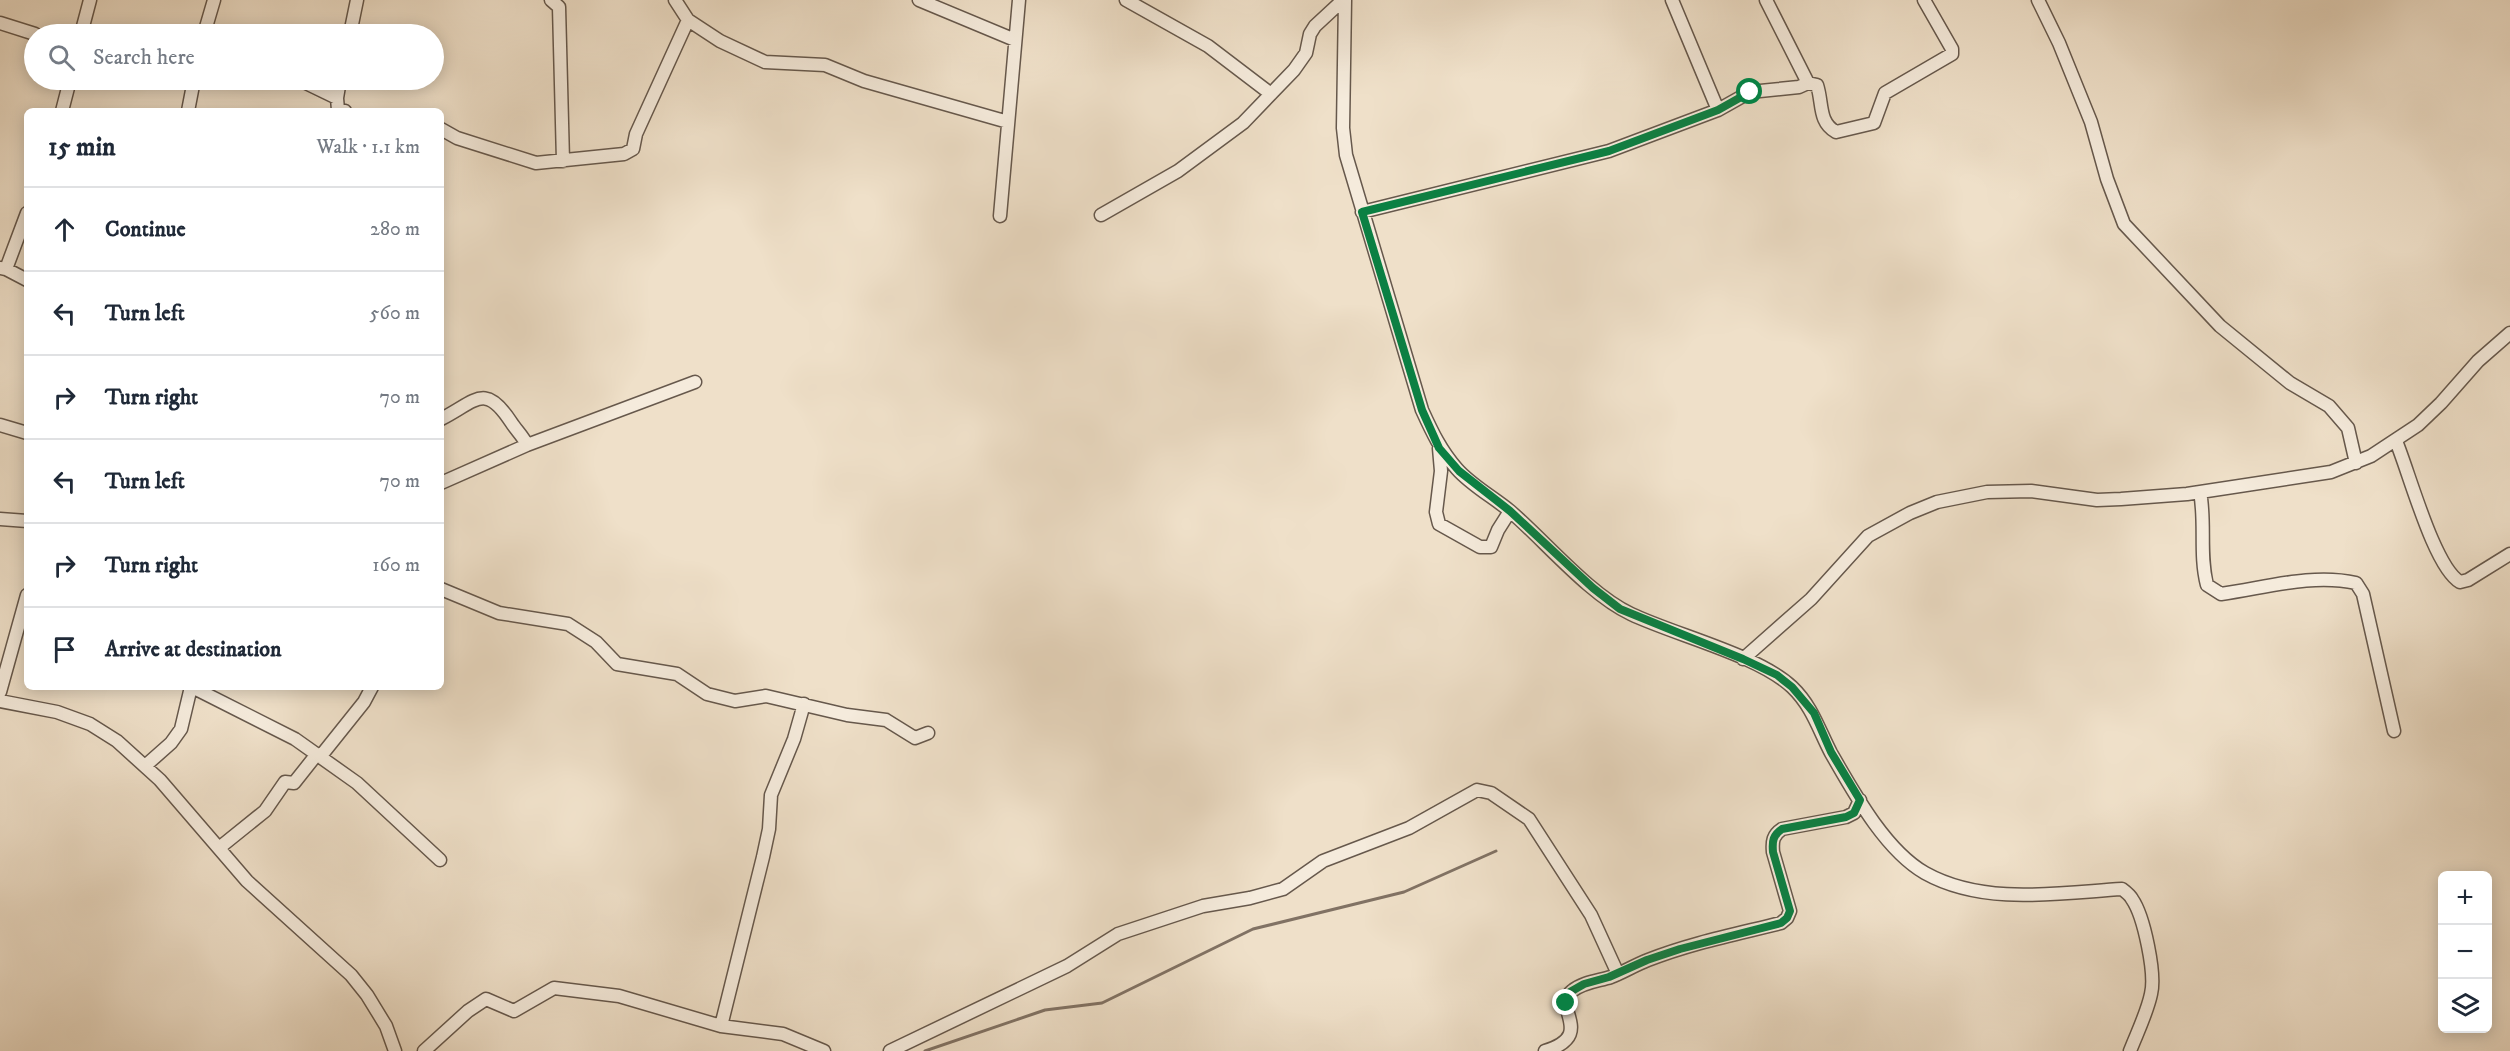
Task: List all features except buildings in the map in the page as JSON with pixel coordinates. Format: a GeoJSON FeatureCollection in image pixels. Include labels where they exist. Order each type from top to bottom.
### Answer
{"type":"FeatureCollection","features":[{"type":"Feature","properties":{"kind":"street"},"geometry":{"type":"LineString","coordinates":[[84,24],[90,0]]}},
{"type":"Feature","properties":{"kind":"street"},"geometry":{"type":"LineString","coordinates":[[207,24],[214,0]]}},
{"type":"Feature","properties":{"kind":"street"},"geometry":{"type":"LineString","coordinates":[[352,24],[357,0]]}},
{"type":"Feature","properties":{"kind":"street"},"geometry":{"type":"LineString","coordinates":[[550,0],[559,7],[563,161]]}},
{"type":"Feature","properties":{"kind":"street"},"geometry":{"type":"LineString","coordinates":[[675,0],[688,20],[720,41],[765,62],[825,65],[864,81],[1008,122]]}},
{"type":"Feature","properties":{"kind":"street"},"geometry":{"type":"LineString","coordinates":[[919,0],[1015,40]]}},
{"type":"Feature","properties":{"kind":"street"},"geometry":{"type":"LineString","coordinates":[[1000,216],[1019,0]]}},
{"type":"Feature","properties":{"kind":"street"},"geometry":{"type":"LineString","coordinates":[[1126,0],[1208,46],[1271,94]]}},
{"type":"Feature","properties":{"kind":"street"},"geometry":{"type":"LineString","coordinates":[[1101,214],[1178,171],[1243,123],[1305,53],[1310,34],[1315,26],[1344,0]]}},
{"type":"Feature","properties":{"kind":"street"},"geometry":{"type":"LineString","coordinates":[[1344,0],[1343,128],[1346,155],[1422,410],[1439,448],[1459,471],[1510,511],[1593,588],[1620,609],[1743,659],[1777,675],[1792,687],[1814,713],[1831,752],[1882,835],[1894,850],[1925,873],[1990,893],[2030,894],[2122,890],[2127,893],[2132,898],[2139,916],[2152,974],[2151,993],[2130,1051]]}},
{"type":"Feature","properties":{"kind":"street"},"geometry":{"type":"LineString","coordinates":[[1672,0],[1718,110]]}},
{"type":"Feature","properties":{"kind":"street"},"geometry":{"type":"LineString","coordinates":[[1766,0],[1808,83]]}},
{"type":"Feature","properties":{"kind":"street"},"geometry":{"type":"LineString","coordinates":[[1362,212],[1609,151],[1718,110],[1750,92],[1799,87],[1808,83],[1817,85],[1823,119],[1828,128],[1836,132],[1874,123],[1885,93],[1952,54],[1952,49],[1924,0]]}},
{"type":"Feature","properties":{"kind":"street"},"geometry":{"type":"LineString","coordinates":[[2038,0],[2059,43],[2091,122],[2107,179],[2124,224],[2220,326],[2290,383],[2330,406],[2348,428],[2356,463]]}},
{"type":"Feature","properties":{"kind":"street"},"geometry":{"type":"LineString","coordinates":[[444,131],[458,138],[536,163],[624,154],[633,149],[636,134],[688,20]]}},
{"type":"Feature","properties":{"kind":"street"},"geometry":{"type":"LineString","coordinates":[[0,23],[24,31]]}},
{"type":"Feature","properties":{"kind":"street"},"geometry":{"type":"LineString","coordinates":[[63,108],[67,90]]}},
{"type":"Feature","properties":{"kind":"street"},"geometry":{"type":"LineString","coordinates":[[189,108],[192,90]]}},
{"type":"Feature","properties":{"kind":"street"},"geometry":{"type":"LineString","coordinates":[[320,90],[339,107]]}},
{"type":"Feature","properties":{"kind":"street"},"geometry":{"type":"LineString","coordinates":[[339,107],[340,90]]}},
{"type":"Feature","properties":{"kind":"street"},"geometry":{"type":"LineString","coordinates":[[24,220],[3,269],[24,279]]}},
{"type":"Feature","properties":{"kind":"street"},"geometry":{"type":"LineString","coordinates":[[1743,659],[1811,599],[1868,536],[1910,513],[1937,502],[1987,492],[2031,491],[2097,500],[2200,492],[2313,475],[2356,463],[2396,441],[2441,403],[2478,361],[2510,333]]}},
{"type":"Feature","properties":{"kind":"street"},"geometry":{"type":"LineString","coordinates":[[444,482],[527,445],[695,382]]}},
{"type":"Feature","properties":{"kind":"street"},"geometry":{"type":"LineString","coordinates":[[444,417],[476,400],[492,399],[499,404],[527,445]]}},
{"type":"Feature","properties":{"kind":"street"},"geometry":{"type":"LineString","coordinates":[[0,425],[24,432]]}},
{"type":"Feature","properties":{"kind":"street"},"geometry":{"type":"LineString","coordinates":[[2396,441],[2433,541],[2453,578],[2460,582],[2468,580],[2510,554]]}},
{"type":"Feature","properties":{"kind":"street"},"geometry":{"type":"LineString","coordinates":[[1439,448],[1441,471],[1436,512],[1439,524],[1487,549],[1491,547],[1510,511]]}},
{"type":"Feature","properties":{"kind":"street"},"geometry":{"type":"LineString","coordinates":[[2200,492],[2204,512],[2202,566],[2207,585],[2221,594],[2279,583],[2345,581],[2356,583],[2363,594],[2394,731]]}},
{"type":"Feature","properties":{"kind":"street"},"geometry":{"type":"LineString","coordinates":[[0,519],[24,521]]}},
{"type":"Feature","properties":{"kind":"street"},"geometry":{"type":"LineString","coordinates":[[444,590],[498,613],[568,624],[596,642],[617,664],[677,674],[707,694],[735,701],[766,696],[847,715],[886,720],[915,738],[928,733]]}},
{"type":"Feature","properties":{"kind":"street"},"geometry":{"type":"LineString","coordinates":[[0,692],[24,606]]}},
{"type":"Feature","properties":{"kind":"street"},"geometry":{"type":"LineString","coordinates":[[145,766],[171,743],[181,729],[191,690]]}},
{"type":"Feature","properties":{"kind":"street"},"geometry":{"type":"LineString","coordinates":[[198,690],[295,739],[319,755],[357,783],[440,860]]}},
{"type":"Feature","properties":{"kind":"street"},"geometry":{"type":"LineString","coordinates":[[219,848],[266,811],[285,782],[294,783],[364,702],[370,690]]}},
{"type":"Feature","properties":{"kind":"street"},"geometry":{"type":"LineString","coordinates":[[0,701],[57,712],[90,724],[117,741],[160,780],[247,880],[351,975],[367,995],[386,1026],[395,1051]]}},
{"type":"Feature","properties":{"kind":"street"},"geometry":{"type":"LineString","coordinates":[[721,1026],[763,857],[769,829],[771,795],[794,739],[804,704]]}},
{"type":"Feature","properties":{"kind":"street"},"geometry":{"type":"LineString","coordinates":[[890,1051],[1067,966],[1118,934],[1203,906],[1250,898],[1283,889],[1323,861],[1409,828],[1478,790],[1491,794],[1529,819],[1591,915],[1618,974]]}},
{"type":"Feature","properties":{"kind":"street"},"geometry":{"type":"LineString","coordinates":[[1545,1051],[1561,1046],[1570,1037],[1571,1027],[1566,1003],[1570,992],[1584,984],[1618,974],[1647,960],[1680,949],[1781,923],[1790,911],[1773,852],[1772,843],[1776,834],[1782,829],[1846,817],[1854,813],[1860,800]]}},
{"type":"Feature","properties":{"kind":"street"},"geometry":{"type":"LineString","coordinates":[[424,1051],[468,1011],[486,999],[514,1011],[554,988],[619,996],[721,1026],[783,1034],[824,1051]]}},
{"type":"Feature","properties":{"kind":"waterway"},"geometry":{"type":"LineString","coordinates":[[925,1051],[1045,1010],[1102,1003],[1253,929],[1404,892],[1496,851]]}},
{"type":"Feature","properties":{"kind":"route"},"geometry":{"type":"LineString","coordinates":[[1566,1003],[1570,992],[1584,984],[1609,977],[1647,960],[1741,932],[1781,923],[1790,911],[1773,852],[1772,843],[1776,834],[1782,829],[1846,817],[1854,813],[1860,800],[1831,752],[1814,713],[1792,687],[1777,675],[1743,659],[1620,609],[1593,588],[1510,511],[1459,471],[1439,448],[1422,410],[1362,212],[1609,151],[1718,110],[1750,92]]}}]}
